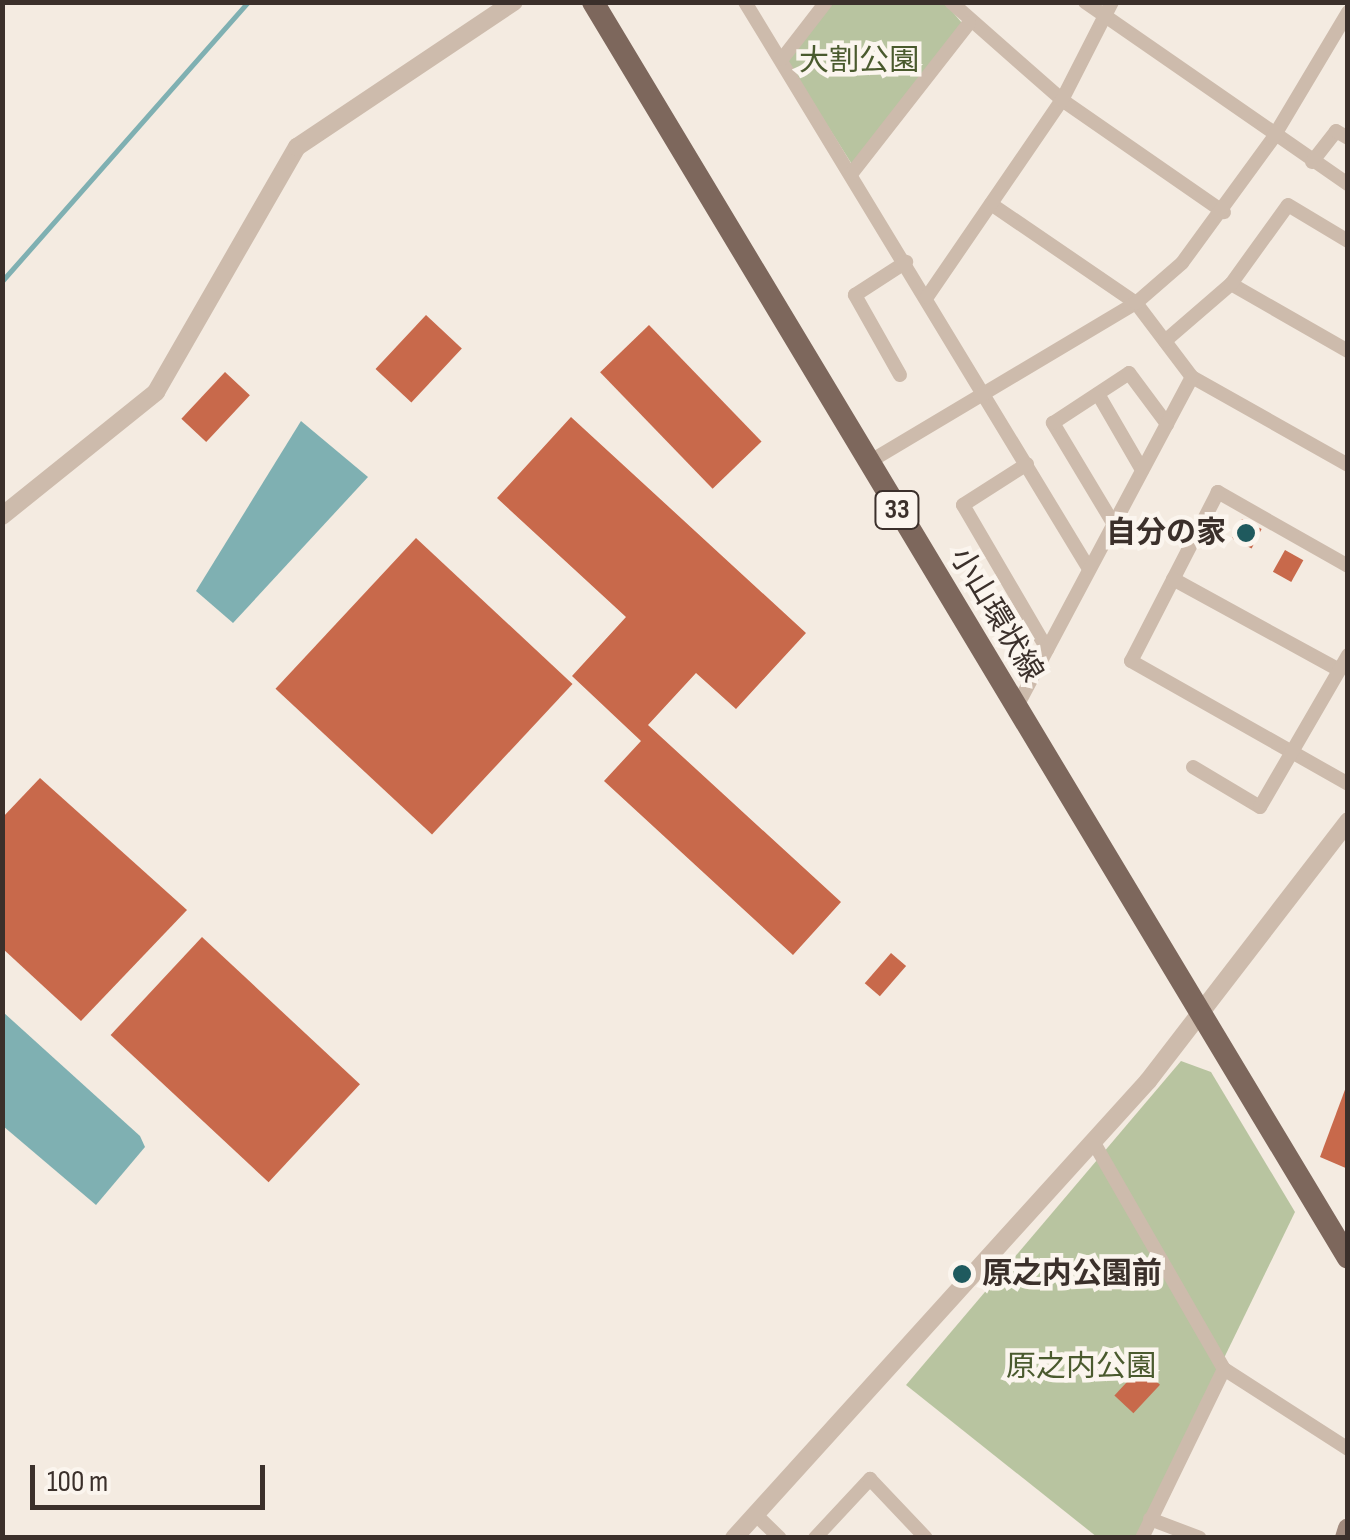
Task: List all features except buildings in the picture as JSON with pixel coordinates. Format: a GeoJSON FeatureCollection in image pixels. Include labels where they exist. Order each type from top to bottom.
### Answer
{"type":"FeatureCollection","features":[{"type":"Feature","properties":{"kind":"main road","name":"小山環状線"},"geometry":{"type":"LineString","coordinates":[[593,2],[1198,1018],[1348,1258]]}},
{"type":"Feature","properties":{"kind":"main road"},"geometry":{"type":"LineString","coordinates":[[1345,1538],[1348,1528]]}},
{"type":"Feature","properties":{"kind":"street"},"geometry":{"type":"LineString","coordinates":[[2,516],[156,392],[297,147],[514,2]]}},
{"type":"Feature","properties":{"kind":"street"},"geometry":{"type":"LineString","coordinates":[[745,2],[1089,569]]}},
{"type":"Feature","properties":{"kind":"street"},"geometry":{"type":"LineString","coordinates":[[782,59],[826,2]]}},
{"type":"Feature","properties":{"kind":"street"},"geometry":{"type":"LineString","coordinates":[[950,2],[1062,100],[1224,212]]}},
{"type":"Feature","properties":{"kind":"street"},"geometry":{"type":"LineString","coordinates":[[1085,2],[1273,138],[1348,184]]}},
{"type":"Feature","properties":{"kind":"street"},"geometry":{"type":"LineString","coordinates":[[927,297],[1062,100],[1112,2]]}},
{"type":"Feature","properties":{"kind":"street"},"geometry":{"type":"LineString","coordinates":[[869,462],[988,397],[1136,304],[1224,212],[1348,12]]}},
{"type":"Feature","properties":{"kind":"street"},"geometry":{"type":"LineString","coordinates":[[852,173],[969,22]]}},
{"type":"Feature","properties":{"kind":"street"},"geometry":{"type":"LineString","coordinates":[[1312,162],[1336,131],[1348,138]]}},
{"type":"Feature","properties":{"kind":"street"},"geometry":{"type":"LineString","coordinates":[[991,204],[1136,304],[1192,377],[1348,465]]}},
{"type":"Feature","properties":{"kind":"street"},"geometry":{"type":"LineString","coordinates":[[1164,341],[1231,284],[1288,204],[1348,241]]}},
{"type":"Feature","properties":{"kind":"street"},"geometry":{"type":"LineString","coordinates":[[900,375],[855,295],[906,262]]}},
{"type":"Feature","properties":{"kind":"street"},"geometry":{"type":"LineString","coordinates":[[1231,284],[1348,351]]}},
{"type":"Feature","properties":{"kind":"street"},"geometry":{"type":"LineString","coordinates":[[1114,524],[1052,424],[1129,373],[1167,424]]}},
{"type":"Feature","properties":{"kind":"street"},"geometry":{"type":"LineString","coordinates":[[1016,708],[1192,377]]}},
{"type":"Feature","properties":{"kind":"street"},"geometry":{"type":"LineString","coordinates":[[1098,394],[1142,470]]}},
{"type":"Feature","properties":{"kind":"street"},"geometry":{"type":"LineString","coordinates":[[1027,464],[963,506],[1047,648]]}},
{"type":"Feature","properties":{"kind":"street"},"geometry":{"type":"LineString","coordinates":[[1348,566],[1218,492],[1132,661],[1348,784]]}},
{"type":"Feature","properties":{"kind":"street"},"geometry":{"type":"LineString","coordinates":[[1173,579],[1339,670]]}},
{"type":"Feature","properties":{"kind":"street"},"geometry":{"type":"LineString","coordinates":[[1192,767],[1260,807],[1348,655]]}},
{"type":"Feature","properties":{"kind":"street"},"geometry":{"type":"LineString","coordinates":[[734,1538],[1094,1143],[1198,1018],[1348,820]]}},
{"type":"Feature","properties":{"kind":"street"},"geometry":{"type":"LineString","coordinates":[[1094,1143],[1224,1369],[1348,1449]]}},
{"type":"Feature","properties":{"kind":"street"},"geometry":{"type":"LineString","coordinates":[[1142,1538],[1224,1369]]}},
{"type":"Feature","properties":{"kind":"street"},"geometry":{"type":"LineString","coordinates":[[815,1538],[870,1479],[926,1538]]}},
{"type":"Feature","properties":{"kind":"street"},"geometry":{"type":"LineString","coordinates":[[756,1514],[780,1538]]}},
{"type":"Feature","properties":{"kind":"street"},"geometry":{"type":"LineString","coordinates":[[1150,1519],[1200,1538]]}},
{"type":"Feature","properties":{"kind":"green space","name":"大割公園"},"geometry":{"type":"Polygon","coordinates":[[[831,3],[945,3],[962,23],[853,166],[786,60],[831,3]]]}},
{"type":"Feature","properties":{"kind":"green space","name":"原之内公園"},"geometry":{"type":"Polygon","coordinates":[[[1181,1061],[1211,1072],[1295,1212],[1137,1537],[1097,1537],[906,1385],[1181,1061]]]}},
{"type":"Feature","properties":{"kind":"water"},"geometry":{"type":"Polygon","coordinates":[[[301,421],[368,477],[233,623],[196,591],[301,421]]]}},
{"type":"Feature","properties":{"kind":"water"},"geometry":{"type":"Polygon","coordinates":[[[3,1012],[140,1136],[145,1147],[96,1205],[3,1126],[3,1012]]]}},
{"type":"Feature","properties":{"kind":"waterway"},"geometry":{"type":"LineString","coordinates":[[2,281],[248,2]]}},
{"type":"Feature","properties":{"kind":"place","name":"自分の家"},"geometry":{"type":"Point","coordinates":[1246,533]}},
{"type":"Feature","properties":{"kind":"place","name":"原之内公園前"},"geometry":{"type":"Point","coordinates":[962,1274]}}]}
